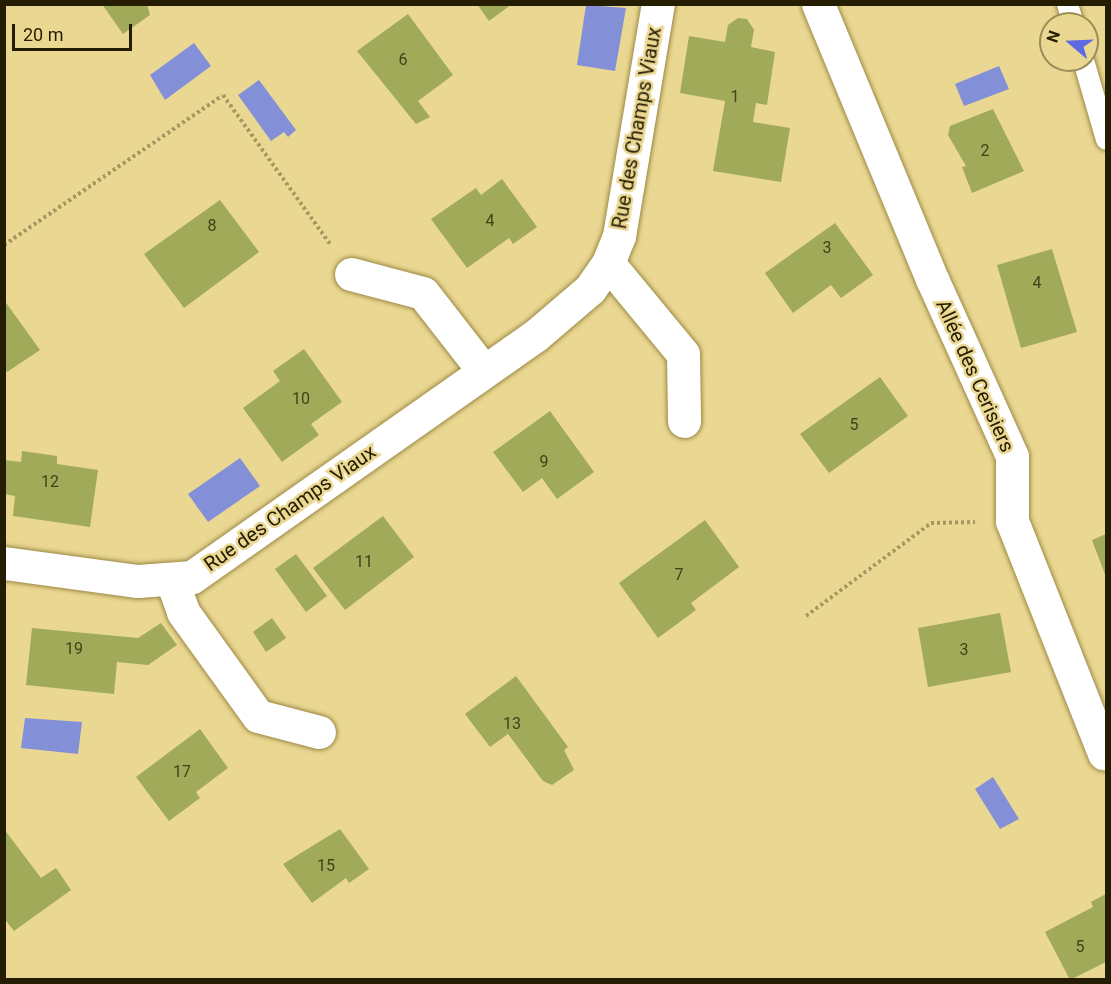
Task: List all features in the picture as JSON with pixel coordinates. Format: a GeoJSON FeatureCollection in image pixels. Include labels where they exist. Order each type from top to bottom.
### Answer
{"type":"FeatureCollection","features":[{"type":"Feature","properties":{"kind":"street","name":"Rue des Champs Viaux"},"geometry":{"type":"LineString","coordinates":[[4,563],[172,581],[210,568],[483,370],[535,336],[590,289],[608,263],[625,206],[658,4]]}},
{"type":"Feature","properties":{"kind":"street","name":"Allée des Cerisiers"},"geometry":{"type":"LineString","coordinates":[[818,4],[932,279],[1012,456],[1012,520],[1104,753]]}},
{"type":"Feature","properties":{"kind":"street"},"geometry":{"type":"LineString","coordinates":[[608,263],[683,354],[684,422]]}},
{"type":"Feature","properties":{"kind":"street"},"geometry":{"type":"LineString","coordinates":[[351,273],[423,293],[483,370]]}},
{"type":"Feature","properties":{"kind":"street"},"geometry":{"type":"LineString","coordinates":[[172,581],[183,612],[258,716],[319,732]]}},
{"type":"Feature","properties":{"kind":"lane"},"geometry":{"type":"LineString","coordinates":[[1087,72],[1107,139]]}},
{"type":"Feature","properties":{"kind":"path"},"geometry":{"type":"LineString","coordinates":[[4,245],[223,95],[351,273]]}},
{"type":"Feature","properties":{"kind":"path"},"geometry":{"type":"LineString","coordinates":[[806,615],[931,523],[1012,520]]}},
{"type":"Feature","properties":{"kind":"water"},"geometry":{"type":"Polygon","coordinates":[[[586,5],[626,8],[615,71],[577,65],[586,5]]]}},
{"type":"Feature","properties":{"kind":"water"},"geometry":{"type":"Polygon","coordinates":[[[194,43],[211,66],[165,100],[150,75],[194,43]]]}},
{"type":"Feature","properties":{"kind":"water"},"geometry":{"type":"Polygon","coordinates":[[[999,66],[1009,89],[964,106],[955,84],[999,66]]]}},
{"type":"Feature","properties":{"kind":"water"},"geometry":{"type":"Polygon","coordinates":[[[259,80],[296,130],[288,137],[284,132],[271,141],[238,95],[259,80]]]}},
{"type":"Feature","properties":{"kind":"water"},"geometry":{"type":"Polygon","coordinates":[[[240,458],[260,486],[208,522],[188,494],[240,458]]]}},
{"type":"Feature","properties":{"kind":"water"},"geometry":{"type":"Polygon","coordinates":[[[25,718],[82,722],[78,754],[21,748],[25,718]]]}},
{"type":"Feature","properties":{"kind":"water"},"geometry":{"type":"Polygon","coordinates":[[[993,777],[1019,819],[1000,829],[975,789],[993,777]]]}},
{"type":"Feature","properties":{"kind":"building"},"geometry":{"type":"Polygon","coordinates":[[[102,4],[147,4],[150,15],[123,34],[102,4]]]}},
{"type":"Feature","properties":{"kind":"building"},"geometry":{"type":"Polygon","coordinates":[[[477,4],[512,4],[489,21],[477,4]]]}},
{"type":"Feature","properties":{"kind":"building"},"geometry":{"type":"Polygon","coordinates":[[[408,14],[453,75],[418,101],[430,117],[416,124],[357,51],[408,14]]]}},
{"type":"Feature","properties":{"kind":"building"},"geometry":{"type":"Polygon","coordinates":[[[738,18],[747,19],[754,30],[751,47],[775,52],[767,105],[756,103],[753,122],[790,128],[781,182],[713,171],[725,101],[680,93],[689,36],[725,42],[728,25],[738,18]]]}},
{"type":"Feature","properties":{"kind":"building"},"geometry":{"type":"Polygon","coordinates":[[[993,109],[1024,171],[972,193],[962,167],[966,166],[948,135],[950,126],[993,109]]]}},
{"type":"Feature","properties":{"kind":"building"},"geometry":{"type":"Polygon","coordinates":[[[502,179],[537,227],[513,244],[509,238],[467,268],[431,219],[476,188],[481,195],[502,179]]]}},
{"type":"Feature","properties":{"kind":"building"},"geometry":{"type":"Polygon","coordinates":[[[220,200],[259,252],[184,308],[144,254],[220,200]]]}},
{"type":"Feature","properties":{"kind":"building"},"geometry":{"type":"Polygon","coordinates":[[[835,223],[873,275],[841,298],[831,285],[793,313],[765,273],[835,223]]]}},
{"type":"Feature","properties":{"kind":"building"},"geometry":{"type":"Polygon","coordinates":[[[1052,249],[1077,332],[1021,348],[997,265],[1052,249]]]}},
{"type":"Feature","properties":{"kind":"building"},"geometry":{"type":"Polygon","coordinates":[[[4,300],[40,350],[7,372],[4,368],[4,300]]]}},
{"type":"Feature","properties":{"kind":"building"},"geometry":{"type":"Polygon","coordinates":[[[304,349],[342,402],[311,424],[319,435],[282,462],[243,408],[280,381],[273,371],[304,349]]]}},
{"type":"Feature","properties":{"kind":"building"},"geometry":{"type":"Polygon","coordinates":[[[880,377],[908,416],[829,473],[800,434],[880,377]]]}},
{"type":"Feature","properties":{"kind":"building"},"geometry":{"type":"Polygon","coordinates":[[[550,411],[594,472],[557,499],[542,478],[523,492],[493,452],[550,411]]]}},
{"type":"Feature","properties":{"kind":"building"},"geometry":{"type":"Polygon","coordinates":[[[22,451],[57,456],[57,464],[98,470],[90,527],[13,516],[15,496],[4,494],[4,460],[21,462],[22,451]]]}},
{"type":"Feature","properties":{"kind":"building"},"geometry":{"type":"Polygon","coordinates":[[[383,516],[414,557],[345,610],[313,568],[383,516]]]}},
{"type":"Feature","properties":{"kind":"building"},"geometry":{"type":"Polygon","coordinates":[[[705,520],[739,567],[691,603],[696,610],[658,638],[619,583],[705,520]]]}},
{"type":"Feature","properties":{"kind":"building"},"geometry":{"type":"Polygon","coordinates":[[[1106,534],[1106,577],[1092,540],[1106,534]]]}},
{"type":"Feature","properties":{"kind":"building"},"geometry":{"type":"Polygon","coordinates":[[[296,554],[327,596],[306,612],[275,569],[296,554]]]}},
{"type":"Feature","properties":{"kind":"building"},"geometry":{"type":"Polygon","coordinates":[[[1000,613],[1011,672],[928,687],[918,628],[1000,613]]]}},
{"type":"Feature","properties":{"kind":"building"},"geometry":{"type":"Polygon","coordinates":[[[272,618],[286,638],[266,652],[253,632],[272,618]]]}},
{"type":"Feature","properties":{"kind":"building"},"geometry":{"type":"Polygon","coordinates":[[[161,623],[177,645],[148,665],[117,662],[114,694],[26,685],[32,628],[138,638],[161,623]]]}},
{"type":"Feature","properties":{"kind":"building"},"geometry":{"type":"Polygon","coordinates":[[[516,676],[568,747],[564,750],[574,770],[552,785],[543,781],[508,734],[490,747],[465,714],[516,676]]]}},
{"type":"Feature","properties":{"kind":"building"},"geometry":{"type":"Polygon","coordinates":[[[200,729],[228,768],[196,792],[200,798],[169,821],[136,777],[200,729]]]}},
{"type":"Feature","properties":{"kind":"building"},"geometry":{"type":"Polygon","coordinates":[[[4,829],[41,878],[56,868],[71,890],[14,931],[4,918],[4,829]]]}},
{"type":"Feature","properties":{"kind":"building"},"geometry":{"type":"Polygon","coordinates":[[[340,829],[369,869],[349,883],[346,878],[312,903],[283,864],[340,829]]]}},
{"type":"Feature","properties":{"kind":"building"},"geometry":{"type":"Polygon","coordinates":[[[1106,894],[1106,962],[1070,980],[1045,932],[1093,907],[1091,902],[1106,894]]]}}]}
